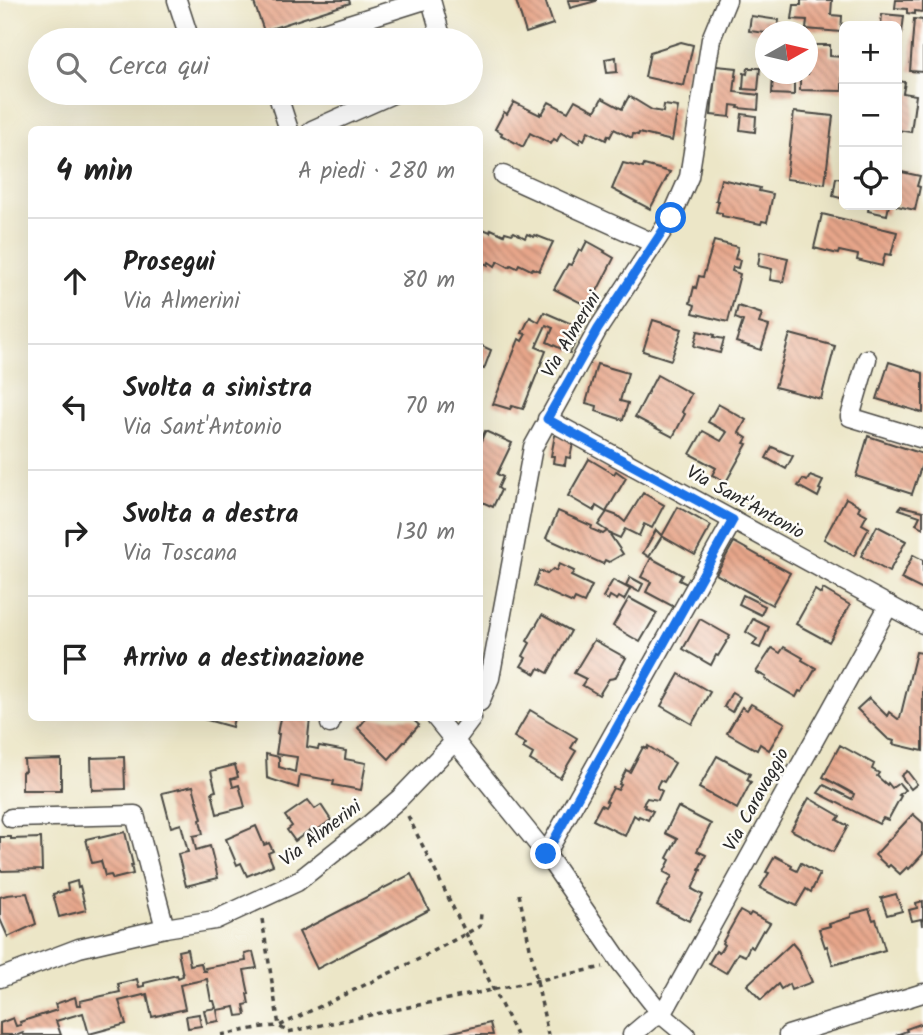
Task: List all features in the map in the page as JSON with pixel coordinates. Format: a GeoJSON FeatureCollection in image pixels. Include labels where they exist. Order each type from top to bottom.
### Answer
{"type":"FeatureCollection","features":[{"type":"Feature","properties":{"kind":"street"},"geometry":{"type":"LineString","coordinates":[[177,0],[186,28]]}},
{"type":"Feature","properties":{"kind":"street"},"geometry":{"type":"LineString","coordinates":[[336,28],[425,0]]}},
{"type":"Feature","properties":{"kind":"street"},"geometry":{"type":"LineString","coordinates":[[431,0],[439,28]]}},
{"type":"Feature","properties":{"kind":"street","name":"Via Almerini"},"geometry":{"type":"LineString","coordinates":[[483,694],[489,678],[533,447],[598,329],[671,218],[690,177],[711,39],[727,0]]}},
{"type":"Feature","properties":{"kind":"street"},"geometry":{"type":"LineString","coordinates":[[281,105],[288,126]]}},
{"type":"Feature","properties":{"kind":"street"},"geometry":{"type":"LineString","coordinates":[[321,126],[368,105]]}},
{"type":"Feature","properties":{"kind":"street"},"geometry":{"type":"LineString","coordinates":[[503,175],[653,243]]}},
{"type":"Feature","properties":{"kind":"street"},"geometry":{"type":"LineString","coordinates":[[867,359],[850,417],[923,439]]}},
{"type":"Feature","properties":{"kind":"street","name":"Via Sant'Antonio"},"geometry":{"type":"LineString","coordinates":[[547,419],[923,624]]}},
{"type":"Feature","properties":{"kind":"street"},"geometry":{"type":"LineString","coordinates":[[546,854],[733,520]]}},
{"type":"Feature","properties":{"kind":"street","name":"Via Caravaggio"},"geometry":{"type":"LineString","coordinates":[[662,1015],[889,606]]}},
{"type":"Feature","properties":{"kind":"street"},"geometry":{"type":"LineString","coordinates":[[438,721],[546,854],[621,963],[662,1015],[686,1035]]}},
{"type":"Feature","properties":{"kind":"street","name":"Via Almerini"},"geometry":{"type":"LineString","coordinates":[[0,978],[79,948],[165,928],[215,920],[297,882],[400,798],[470,721]]}},
{"type":"Feature","properties":{"kind":"street"},"geometry":{"type":"LineString","coordinates":[[11,818],[135,815],[165,928]]}},
{"type":"Feature","properties":{"kind":"street"},"geometry":{"type":"LineString","coordinates":[[788,1035],[825,1030],[923,993]]}},
{"type":"Feature","properties":{"kind":"street"},"geometry":{"type":"LineString","coordinates":[[632,1035],[650,1019],[662,1015]]}},
{"type":"Feature","properties":{"kind":"path"},"geometry":{"type":"LineString","coordinates":[[400,798],[516,1035]]}},
{"type":"Feature","properties":{"kind":"path"},"geometry":{"type":"LineString","coordinates":[[519,894],[548,1035]]}},
{"type":"Feature","properties":{"kind":"path"},"geometry":{"type":"LineString","coordinates":[[258,900],[279,1026],[289,1033]]}},
{"type":"Feature","properties":{"kind":"path"},"geometry":{"type":"LineString","coordinates":[[221,1035],[279,1026],[419,959],[480,926],[481,913]]}},
{"type":"Feature","properties":{"kind":"path"},"geometry":{"type":"LineString","coordinates":[[283,1035],[621,963]]}},
{"type":"Feature","properties":{"kind":"building"},"geometry":{"type":"Polygon","coordinates":[[[253,0],[349,0],[350,3],[273,28],[263,28],[253,0]]]}},
{"type":"Feature","properties":{"kind":"building"},"geometry":{"type":"Polygon","coordinates":[[[545,0],[553,24],[526,33],[516,1],[545,0]]]}},
{"type":"Feature","properties":{"kind":"building"},"geometry":{"type":"Polygon","coordinates":[[[568,0],[596,0],[596,1],[570,8],[568,0]]]}},
{"type":"Feature","properties":{"kind":"building"},"geometry":{"type":"Polygon","coordinates":[[[801,0],[832,0],[831,15],[842,16],[839,32],[818,30],[818,21],[792,19],[794,5],[801,5],[801,0]]]}},
{"type":"Feature","properties":{"kind":"building"},"geometry":{"type":"Polygon","coordinates":[[[896,0],[923,0],[923,12],[907,13],[907,9],[895,8],[896,0]]]}},
{"type":"Feature","properties":{"kind":"building"},"geometry":{"type":"Polygon","coordinates":[[[882,14],[904,16],[902,33],[902,21],[881,21],[882,14]]]}},
{"type":"Feature","properties":{"kind":"building"},"geometry":{"type":"Polygon","coordinates":[[[751,16],[779,20],[755,21],[755,32],[749,31],[751,16]]]}},
{"type":"Feature","properties":{"kind":"building"},"geometry":{"type":"Polygon","coordinates":[[[914,19],[923,20],[923,72],[910,71],[914,19]]]}},
{"type":"Feature","properties":{"kind":"building"},"geometry":{"type":"Polygon","coordinates":[[[681,42],[693,45],[684,86],[645,77],[650,52],[681,42]]]}},
{"type":"Feature","properties":{"kind":"building"},"geometry":{"type":"Polygon","coordinates":[[[818,45],[830,45],[830,56],[839,57],[839,91],[800,90],[800,84],[818,84],[818,45]]]}},
{"type":"Feature","properties":{"kind":"building"},"geometry":{"type":"Polygon","coordinates":[[[616,57],[617,72],[607,73],[605,59],[616,57]]]}},
{"type":"Feature","properties":{"kind":"building"},"geometry":{"type":"Polygon","coordinates":[[[716,66],[737,68],[734,92],[759,95],[758,110],[731,105],[730,117],[711,115],[716,66]]]}},
{"type":"Feature","properties":{"kind":"building"},"geometry":{"type":"Polygon","coordinates":[[[748,68],[755,68],[755,84],[759,84],[758,90],[743,89],[744,73],[747,74],[748,68]]]}},
{"type":"Feature","properties":{"kind":"building"},"geometry":{"type":"Polygon","coordinates":[[[902,82],[905,82],[903,93],[916,95],[911,132],[902,131],[902,82]]]}},
{"type":"Feature","properties":{"kind":"building"},"geometry":{"type":"Polygon","coordinates":[[[772,84],[794,84],[794,95],[772,94],[772,84]]]}},
{"type":"Feature","properties":{"kind":"building"},"geometry":{"type":"Polygon","coordinates":[[[629,96],[652,110],[663,112],[664,105],[678,107],[672,141],[639,133],[633,134],[632,138],[614,129],[606,140],[588,131],[584,140],[581,138],[579,143],[561,133],[557,141],[554,139],[551,144],[530,133],[523,147],[495,129],[504,112],[507,114],[514,102],[540,115],[549,102],[568,112],[575,100],[595,111],[602,98],[622,109],[629,96]]]}},
{"type":"Feature","properties":{"kind":"building"},"geometry":{"type":"Polygon","coordinates":[[[794,112],[833,116],[825,184],[786,179],[794,112]]]}},
{"type":"Feature","properties":{"kind":"building"},"geometry":{"type":"Polygon","coordinates":[[[742,114],[756,116],[755,132],[740,130],[742,114]]]}},
{"type":"Feature","properties":{"kind":"building"},"geometry":{"type":"Polygon","coordinates":[[[623,163],[670,172],[650,209],[612,189],[623,163]]]}},
{"type":"Feature","properties":{"kind":"building"},"geometry":{"type":"Polygon","coordinates":[[[902,172],[920,176],[915,210],[902,207],[902,172]]]}},
{"type":"Feature","properties":{"kind":"building"},"geometry":{"type":"Polygon","coordinates":[[[836,178],[839,178],[839,198],[833,196],[836,178]]]}},
{"type":"Feature","properties":{"kind":"building"},"geometry":{"type":"Polygon","coordinates":[[[721,179],[760,188],[759,191],[773,194],[767,222],[762,221],[761,224],[722,216],[722,213],[716,212],[721,179]]]}},
{"type":"Feature","properties":{"kind":"building"},"geometry":{"type":"Polygon","coordinates":[[[868,210],[888,210],[887,215],[868,210]]]}},
{"type":"Feature","properties":{"kind":"building"},"geometry":{"type":"Polygon","coordinates":[[[822,214],[897,232],[891,255],[885,254],[882,266],[857,260],[858,255],[839,251],[838,254],[814,248],[822,214]]]}},
{"type":"Feature","properties":{"kind":"building"},"geometry":{"type":"Polygon","coordinates":[[[483,229],[490,232],[491,229],[504,235],[505,232],[514,232],[525,238],[527,234],[534,237],[535,235],[553,242],[539,271],[519,264],[517,268],[511,265],[509,267],[498,261],[495,266],[489,262],[488,265],[483,262],[483,229]]]}},
{"type":"Feature","properties":{"kind":"building"},"geometry":{"type":"Polygon","coordinates":[[[587,241],[614,258],[589,307],[554,289],[568,264],[571,265],[579,249],[582,251],[587,241]]]}},
{"type":"Feature","properties":{"kind":"building"},"geometry":{"type":"Polygon","coordinates":[[[714,241],[738,247],[735,259],[740,260],[738,268],[733,267],[732,271],[740,274],[728,322],[693,313],[695,305],[690,303],[699,276],[703,277],[714,241]]]}},
{"type":"Feature","properties":{"kind":"building"},"geometry":{"type":"Polygon","coordinates":[[[760,252],[788,258],[783,282],[770,280],[772,269],[758,266],[760,252]]]}},
{"type":"Feature","properties":{"kind":"building"},"geometry":{"type":"Polygon","coordinates":[[[738,306],[762,314],[759,323],[769,326],[761,350],[736,342],[743,321],[735,318],[738,306]]]}},
{"type":"Feature","properties":{"kind":"building"},"geometry":{"type":"Polygon","coordinates":[[[544,312],[583,326],[570,353],[547,342],[553,328],[546,325],[536,347],[546,351],[523,409],[512,406],[510,409],[493,404],[519,339],[522,341],[526,334],[522,333],[530,317],[539,322],[544,312]]]}},
{"type":"Feature","properties":{"kind":"building"},"geometry":{"type":"Polygon","coordinates":[[[653,320],[682,329],[671,360],[643,351],[653,320]]]}},
{"type":"Feature","properties":{"kind":"building"},"geometry":{"type":"Polygon","coordinates":[[[698,331],[724,339],[720,353],[694,346],[698,331]]]}},
{"type":"Feature","properties":{"kind":"building"},"geometry":{"type":"Polygon","coordinates":[[[790,334],[835,346],[821,399],[775,387],[790,334]]]}},
{"type":"Feature","properties":{"kind":"building"},"geometry":{"type":"Polygon","coordinates":[[[483,346],[491,350],[483,369],[483,346]]]}},
{"type":"Feature","properties":{"kind":"building"},"geometry":{"type":"Polygon","coordinates":[[[889,362],[923,373],[923,413],[877,399],[889,362]]]}},
{"type":"Feature","properties":{"kind":"building"},"geometry":{"type":"Polygon","coordinates":[[[597,364],[628,373],[620,401],[628,403],[623,420],[596,411],[597,406],[586,403],[597,364]]]}},
{"type":"Feature","properties":{"kind":"building"},"geometry":{"type":"Polygon","coordinates":[[[657,375],[691,394],[682,412],[685,414],[673,437],[635,417],[657,375]]]}},
{"type":"Feature","properties":{"kind":"building"},"geometry":{"type":"Polygon","coordinates":[[[718,404],[746,420],[739,433],[747,438],[744,443],[747,444],[726,482],[712,475],[716,468],[690,454],[703,431],[721,441],[727,432],[708,422],[718,404]]]}},
{"type":"Feature","properties":{"kind":"building"},"geometry":{"type":"Polygon","coordinates":[[[485,431],[512,443],[497,474],[503,477],[498,488],[501,490],[493,507],[483,502],[485,431]]]}},
{"type":"Feature","properties":{"kind":"building"},"geometry":{"type":"Polygon","coordinates":[[[555,435],[574,438],[570,458],[566,457],[565,465],[553,463],[554,456],[551,456],[555,435]]]}},
{"type":"Feature","properties":{"kind":"building"},"geometry":{"type":"Polygon","coordinates":[[[868,436],[923,454],[912,494],[856,476],[868,436]]]}},
{"type":"Feature","properties":{"kind":"building"},"geometry":{"type":"Polygon","coordinates":[[[772,447],[793,456],[786,469],[766,458],[772,447]]]}},
{"type":"Feature","properties":{"kind":"building"},"geometry":{"type":"Polygon","coordinates":[[[589,459],[626,478],[606,512],[596,506],[594,511],[568,496],[589,459]]]}},
{"type":"Feature","properties":{"kind":"building"},"geometry":{"type":"Polygon","coordinates":[[[810,476],[823,481],[818,497],[798,486],[803,479],[807,481],[810,476]]]}},
{"type":"Feature","properties":{"kind":"building"},"geometry":{"type":"Polygon","coordinates":[[[643,493],[664,505],[652,528],[644,524],[639,536],[625,529],[620,538],[609,533],[623,554],[609,562],[605,560],[603,564],[546,538],[558,511],[592,526],[591,529],[603,534],[607,531],[598,525],[607,512],[625,522],[643,493]]]}},
{"type":"Feature","properties":{"kind":"building"},"geometry":{"type":"Polygon","coordinates":[[[846,498],[860,506],[858,510],[867,515],[862,524],[869,528],[854,556],[824,539],[846,498]]]}},
{"type":"Feature","properties":{"kind":"building"},"geometry":{"type":"Polygon","coordinates":[[[901,506],[923,511],[923,528],[916,524],[920,516],[899,509],[901,506]]]}},
{"type":"Feature","properties":{"kind":"building"},"geometry":{"type":"Polygon","coordinates":[[[678,507],[711,526],[695,555],[662,536],[678,507]]]}},
{"type":"Feature","properties":{"kind":"building"},"geometry":{"type":"Polygon","coordinates":[[[877,526],[906,541],[889,572],[861,556],[877,526]]]}},
{"type":"Feature","properties":{"kind":"building"},"geometry":{"type":"Polygon","coordinates":[[[656,530],[662,536],[649,557],[643,553],[656,530]]]}},
{"type":"Feature","properties":{"kind":"building"},"geometry":{"type":"Polygon","coordinates":[[[734,542],[790,573],[772,605],[716,574],[734,542]]]}},
{"type":"Feature","properties":{"kind":"building"},"geometry":{"type":"Polygon","coordinates":[[[913,555],[923,560],[923,590],[901,579],[913,555]]]}},
{"type":"Feature","properties":{"kind":"building"},"geometry":{"type":"Polygon","coordinates":[[[651,558],[682,575],[679,580],[687,584],[674,607],[646,592],[651,582],[641,577],[651,558]]]}},
{"type":"Feature","properties":{"kind":"building"},"geometry":{"type":"Polygon","coordinates":[[[559,564],[574,571],[571,576],[592,586],[584,603],[575,599],[573,603],[534,586],[539,571],[547,574],[553,569],[556,571],[559,564]]]}},
{"type":"Feature","properties":{"kind":"building"},"geometry":{"type":"Polygon","coordinates":[[[630,577],[643,584],[639,592],[626,585],[630,577]]]}},
{"type":"Feature","properties":{"kind":"building"},"geometry":{"type":"Polygon","coordinates":[[[613,580],[630,589],[624,600],[610,596],[608,600],[603,597],[613,580]]]}},
{"type":"Feature","properties":{"kind":"building"},"geometry":{"type":"Polygon","coordinates":[[[823,589],[850,605],[829,642],[796,624],[815,590],[821,594],[823,589]]]}},
{"type":"Feature","properties":{"kind":"building"},"geometry":{"type":"Polygon","coordinates":[[[743,595],[765,606],[761,615],[739,604],[743,595]]]}},
{"type":"Feature","properties":{"kind":"building"},"geometry":{"type":"Polygon","coordinates":[[[629,598],[657,613],[640,642],[613,626],[629,598]]]}},
{"type":"Feature","properties":{"kind":"building"},"geometry":{"type":"Polygon","coordinates":[[[542,615],[571,631],[548,673],[539,668],[536,674],[521,666],[530,643],[527,641],[542,615]]]}},
{"type":"Feature","properties":{"kind":"building"},"geometry":{"type":"Polygon","coordinates":[[[700,619],[730,636],[711,665],[683,649],[700,619]]]}},
{"type":"Feature","properties":{"kind":"building"},"geometry":{"type":"Polygon","coordinates":[[[753,619],[769,627],[760,648],[753,645],[757,639],[746,632],[753,619]]]}},
{"type":"Feature","properties":{"kind":"building"},"geometry":{"type":"Polygon","coordinates":[[[594,640],[626,658],[615,678],[609,679],[599,695],[582,685],[586,679],[574,673],[594,640]]]}},
{"type":"Feature","properties":{"kind":"building"},"geometry":{"type":"Polygon","coordinates":[[[784,647],[816,668],[802,692],[799,691],[796,697],[756,672],[772,648],[780,653],[784,647]]]}},
{"type":"Feature","properties":{"kind":"building"},"geometry":{"type":"Polygon","coordinates":[[[916,652],[923,653],[923,751],[893,744],[894,741],[888,739],[857,709],[869,698],[887,716],[889,712],[900,718],[916,652]]]}},
{"type":"Feature","properties":{"kind":"building"},"geometry":{"type":"Polygon","coordinates":[[[679,674],[710,692],[692,724],[661,706],[679,674]]]}},
{"type":"Feature","properties":{"kind":"building"},"geometry":{"type":"Polygon","coordinates":[[[732,692],[740,697],[732,712],[724,707],[732,692]]]}},
{"type":"Feature","properties":{"kind":"building"},"geometry":{"type":"Polygon","coordinates":[[[751,704],[785,723],[769,750],[760,744],[757,750],[727,733],[742,707],[747,710],[751,704]]]}},
{"type":"Feature","properties":{"kind":"building"},"geometry":{"type":"Polygon","coordinates":[[[530,710],[577,738],[571,748],[576,751],[560,778],[530,760],[533,754],[523,748],[526,744],[514,737],[530,710]]]}},
{"type":"Feature","properties":{"kind":"building"},"geometry":{"type":"Polygon","coordinates":[[[211,721],[233,721],[232,727],[211,721]]]}},
{"type":"Feature","properties":{"kind":"building"},"geometry":{"type":"Polygon","coordinates":[[[279,721],[310,721],[307,747],[318,749],[319,746],[346,751],[345,759],[366,763],[361,790],[333,785],[334,781],[300,775],[298,788],[267,778],[266,754],[279,757],[279,767],[295,772],[297,757],[276,754],[279,721]]]}},
{"type":"Feature","properties":{"kind":"building"},"geometry":{"type":"Polygon","coordinates":[[[364,721],[414,721],[419,725],[389,759],[358,728],[364,721]]]}},
{"type":"Feature","properties":{"kind":"building"},"geometry":{"type":"Polygon","coordinates":[[[840,745],[874,764],[872,769],[879,773],[877,776],[887,785],[888,783],[892,788],[899,783],[905,790],[899,795],[901,796],[888,820],[883,818],[879,824],[818,793],[824,785],[852,799],[854,794],[823,777],[840,745]]]}},
{"type":"Feature","properties":{"kind":"building"},"geometry":{"type":"Polygon","coordinates":[[[648,746],[675,763],[664,782],[660,780],[657,786],[662,791],[658,800],[647,798],[643,804],[653,811],[648,820],[634,815],[625,836],[593,820],[601,805],[605,807],[613,788],[618,790],[626,770],[630,772],[643,747],[647,749],[648,746]]]}},
{"type":"Feature","properties":{"kind":"building"},"geometry":{"type":"Polygon","coordinates":[[[717,756],[750,774],[747,780],[751,782],[737,809],[699,788],[717,756]]]}},
{"type":"Feature","properties":{"kind":"building"},"geometry":{"type":"Polygon","coordinates":[[[124,757],[125,789],[92,790],[91,758],[124,757]]]}},
{"type":"Feature","properties":{"kind":"building"},"geometry":{"type":"Polygon","coordinates":[[[61,759],[61,790],[22,790],[24,760],[61,759]]]}},
{"type":"Feature","properties":{"kind":"building"},"geometry":{"type":"Polygon","coordinates":[[[235,765],[238,777],[231,779],[233,787],[239,785],[245,807],[217,814],[212,792],[216,791],[211,771],[235,765]]]}},
{"type":"Feature","properties":{"kind":"building"},"geometry":{"type":"Polygon","coordinates":[[[907,771],[917,784],[911,789],[901,776],[907,771]]]}},
{"type":"Feature","properties":{"kind":"building"},"geometry":{"type":"Polygon","coordinates":[[[193,786],[203,834],[193,836],[196,850],[210,846],[218,878],[186,886],[178,854],[188,852],[181,824],[171,827],[162,793],[193,786]]]}},
{"type":"Feature","properties":{"kind":"building"},"geometry":{"type":"Polygon","coordinates":[[[809,798],[840,816],[837,820],[848,826],[833,852],[791,830],[809,798]]]}},
{"type":"Feature","properties":{"kind":"building"},"geometry":{"type":"Polygon","coordinates":[[[308,800],[315,809],[321,805],[331,820],[312,834],[310,830],[295,841],[287,830],[292,826],[285,816],[308,800]]]}},
{"type":"Feature","properties":{"kind":"building"},"geometry":{"type":"Polygon","coordinates":[[[678,807],[711,824],[697,851],[706,855],[692,889],[703,895],[689,921],[657,905],[672,876],[664,872],[670,860],[667,858],[677,839],[665,833],[678,807]]]}},
{"type":"Feature","properties":{"kind":"building"},"geometry":{"type":"Polygon","coordinates":[[[913,814],[923,823],[923,854],[909,869],[907,867],[900,874],[875,855],[913,814]]]}},
{"type":"Feature","properties":{"kind":"building"},"geometry":{"type":"Polygon","coordinates":[[[256,826],[264,845],[269,843],[273,851],[268,853],[273,865],[247,876],[241,863],[237,865],[226,839],[256,826]]]}},
{"type":"Feature","properties":{"kind":"building"},"geometry":{"type":"Polygon","coordinates":[[[125,832],[133,874],[113,879],[111,875],[105,876],[101,861],[92,863],[86,839],[125,832]]]}},
{"type":"Feature","properties":{"kind":"building"},"geometry":{"type":"Polygon","coordinates":[[[0,837],[41,838],[42,870],[0,871],[0,837]]]}},
{"type":"Feature","properties":{"kind":"building"},"geometry":{"type":"Polygon","coordinates":[[[775,856],[792,865],[791,868],[797,871],[801,863],[820,874],[811,892],[806,889],[796,906],[760,888],[775,856]]]}},
{"type":"Feature","properties":{"kind":"building"},"geometry":{"type":"Polygon","coordinates":[[[411,874],[429,910],[317,969],[299,932],[411,874]]]}},
{"type":"Feature","properties":{"kind":"building"},"geometry":{"type":"Polygon","coordinates":[[[77,881],[86,910],[59,917],[53,894],[68,890],[67,884],[77,881]]]}},
{"type":"Feature","properties":{"kind":"building"},"geometry":{"type":"Polygon","coordinates":[[[27,893],[36,924],[8,937],[0,919],[0,897],[27,893]]]}},
{"type":"Feature","properties":{"kind":"building"},"geometry":{"type":"Polygon","coordinates":[[[896,894],[902,911],[887,915],[881,898],[896,894]]]}},
{"type":"Feature","properties":{"kind":"building"},"geometry":{"type":"Polygon","coordinates":[[[923,901],[922,925],[921,919],[912,921],[909,910],[917,908],[916,903],[923,901]]]}},
{"type":"Feature","properties":{"kind":"building"},"geometry":{"type":"Polygon","coordinates":[[[869,909],[873,920],[876,919],[885,950],[833,965],[819,929],[869,909]]]}},
{"type":"Feature","properties":{"kind":"building"},"geometry":{"type":"Polygon","coordinates":[[[740,911],[749,916],[751,913],[770,923],[745,956],[738,953],[726,973],[709,963],[716,951],[719,953],[724,945],[722,943],[740,911]]]}},
{"type":"Feature","properties":{"kind":"building"},"geometry":{"type":"Polygon","coordinates":[[[792,943],[798,950],[812,982],[791,990],[789,984],[781,989],[778,984],[761,1000],[747,985],[792,943]]]}},
{"type":"Feature","properties":{"kind":"building"},"geometry":{"type":"Polygon","coordinates":[[[187,949],[190,965],[201,963],[203,971],[206,971],[205,968],[246,961],[245,954],[253,952],[257,968],[244,970],[249,994],[249,1004],[244,1005],[246,1015],[237,1016],[235,1007],[217,1010],[219,1021],[207,1023],[204,1010],[216,1008],[214,1001],[211,1001],[207,979],[180,985],[185,1009],[152,1017],[147,994],[119,1001],[126,1024],[89,1034],[83,1013],[56,1021],[61,1035],[0,1035],[0,1023],[13,1018],[16,1026],[21,1025],[20,1022],[57,1010],[55,1004],[75,997],[77,1005],[81,1005],[80,1001],[120,992],[118,984],[137,979],[139,987],[144,986],[144,983],[183,976],[178,951],[187,949]]]}},
{"type":"Feature","properties":{"kind":"building"},"geometry":{"type":"Polygon","coordinates":[[[199,1014],[201,1026],[188,1028],[186,1016],[199,1014]]]}},
{"type":"Feature","properties":{"kind":"building"},"geometry":{"type":"Polygon","coordinates":[[[490,1023],[493,1035],[445,1035],[445,1034],[490,1023]]]}},
{"type":"Feature","properties":{"kind":"building"},"geometry":{"type":"Polygon","coordinates":[[[923,1023],[923,1035],[896,1035],[907,1031],[906,1029],[923,1023]]]}},
{"type":"Feature","properties":{"kind":"route"},"geometry":{"type":"LineString","coordinates":[[546,854],[733,520],[547,419],[598,329],[671,218]]}}]}
